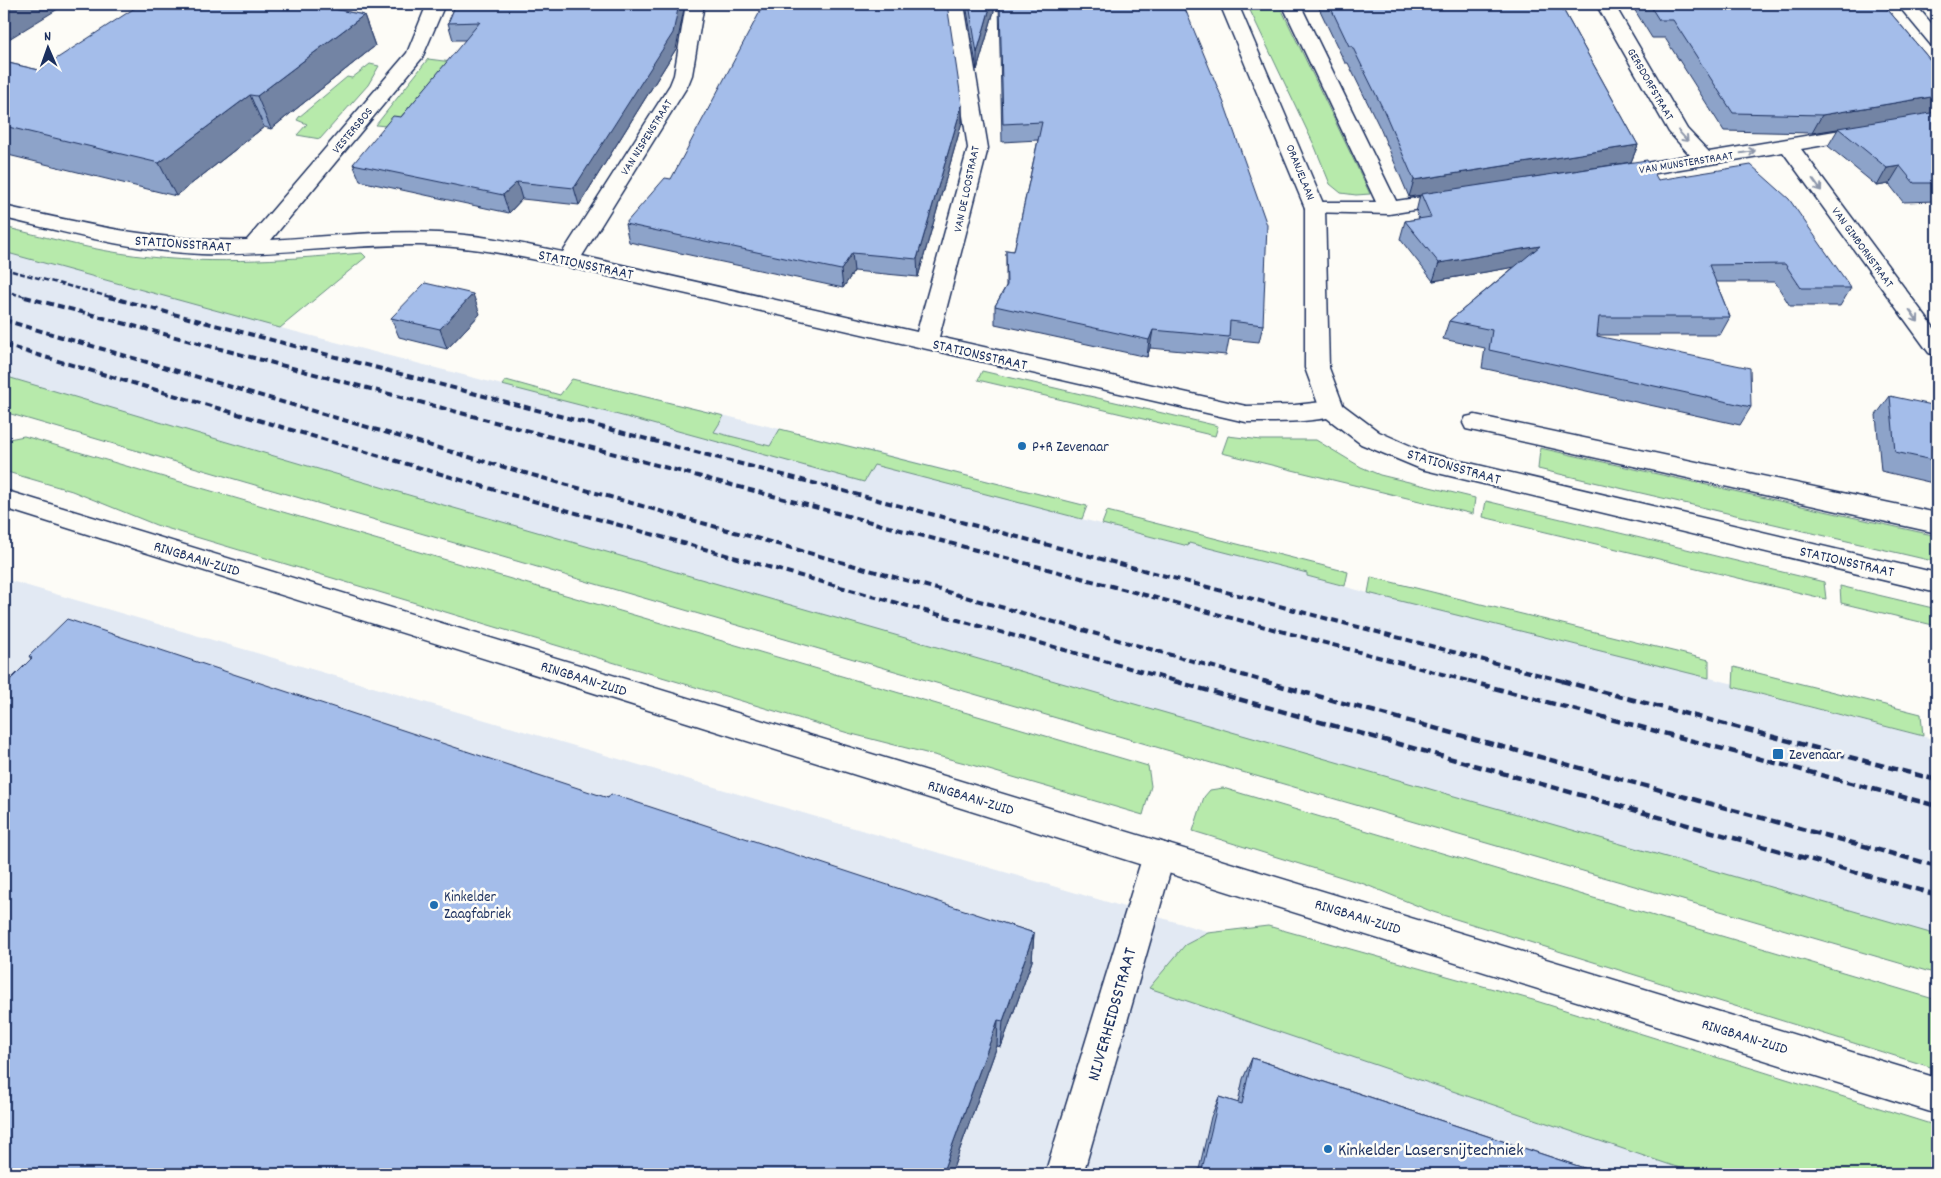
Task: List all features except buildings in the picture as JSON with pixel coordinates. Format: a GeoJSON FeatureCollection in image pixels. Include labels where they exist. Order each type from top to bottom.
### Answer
{"type":"FeatureCollection","features":[{"type":"Feature","properties":{"kind":"street","name":"VESTERSBOS"},"geometry":{"type":"LineString","coordinates":[[253,247],[416,54],[436,4]]}},
{"type":"Feature","properties":{"kind":"street","name":"VAN NISPENSTRAAT"},"geometry":{"type":"LineString","coordinates":[[569,260],[683,75],[695,4]]}},
{"type":"Feature","properties":{"kind":"street","name":"VAN DE LOOSTRAAT"},"geometry":{"type":"LineString","coordinates":[[926,342],[978,148],[955,4]]}},
{"type":"Feature","properties":{"kind":"street","name":"ORANJELAAN"},"geometry":{"type":"LineString","coordinates":[[1229,4],[1315,208],[1317,368],[1332,409]]}},
{"type":"Feature","properties":{"kind":"street"},"geometry":{"type":"LineString","coordinates":[[1291,4],[1389,208]]}},
{"type":"Feature","properties":{"kind":"street","name":"GERSDORFSTRAAT"},"geometry":{"type":"LineString","coordinates":[[1605,4],[1679,132],[1705,158]]}},
{"type":"Feature","properties":{"kind":"street"},"geometry":{"type":"LineString","coordinates":[[1906,4],[1937,41]]}},
{"type":"Feature","properties":{"kind":"street","name":"VAN MUNSTERSTRAAT"},"geometry":{"type":"LineString","coordinates":[[1597,176],[1937,120]]}},
{"type":"Feature","properties":{"kind":"street","name":"VAN GIMBORNSTRAAT"},"geometry":{"type":"LineString","coordinates":[[1788,146],[1936,345]]}},
{"type":"Feature","properties":{"kind":"street"},"geometry":{"type":"LineString","coordinates":[[1315,208],[1389,208],[1472,196]]}},
{"type":"Feature","properties":{"kind":"street","name":"STATIONSSTRAAT"},"geometry":{"type":"LineString","coordinates":[[4,212],[102,235],[153,243],[201,247],[253,247],[375,240],[450,240],[569,260],[1246,414],[1295,413],[1332,409],[1370,438],[1421,460],[1937,583]]}},
{"type":"Feature","properties":{"kind":"street"},"geometry":{"type":"LineString","coordinates":[[1475,423],[1937,523]]}},
{"type":"Feature","properties":{"kind":"street","name":"RINGBAAN-ZUID"},"geometry":{"type":"LineString","coordinates":[[4,499],[1937,1096]]}},
{"type":"Feature","properties":{"kind":"street","name":"NIJVERHEIDSSTRAAT"},"geometry":{"type":"LineString","coordinates":[[1064,1174],[1159,855]]}},
{"type":"Feature","properties":{"kind":"shaded area"},"geometry":{"type":"Polygon","coordinates":[[[4,246],[291,317],[281,328],[502,385],[506,380],[560,395],[572,379],[880,453],[1087,506],[1082,519],[1187,546],[1188,542],[1308,573],[1307,576],[1368,593],[1734,684],[1734,688],[1937,740],[1937,966],[4,406],[4,246]]]}},
{"type":"Feature","properties":{"kind":"shaded area","name":"Kinkelder Zaagfabriek"},"geometry":{"type":"Polygon","coordinates":[[[4,579],[1937,1145],[1937,1174],[4,1174],[4,579]]]}},
{"type":"Feature","properties":{"kind":"green space"},"geometry":{"type":"Polygon","coordinates":[[[1247,4],[1279,4],[1370,194],[1341,193],[1330,184],[1315,147],[1247,4]]]}},
{"type":"Feature","properties":{"kind":"green space"},"geometry":{"type":"Polygon","coordinates":[[[428,59],[452,62],[405,128],[376,125],[428,59]]]}},
{"type":"Feature","properties":{"kind":"green space"},"geometry":{"type":"Polygon","coordinates":[[[370,64],[379,66],[368,85],[320,139],[297,135],[307,124],[297,120],[299,117],[347,77],[352,78],[370,64]]]}},
{"type":"Feature","properties":{"kind":"green space"},"geometry":{"type":"Polygon","coordinates":[[[4,227],[90,248],[149,257],[241,261],[362,253],[366,257],[280,328],[4,252],[4,227]]]}},
{"type":"Feature","properties":{"kind":"green space"},"geometry":{"type":"Polygon","coordinates":[[[982,371],[1218,426],[1215,436],[978,380],[982,371]]]}},
{"type":"Feature","properties":{"kind":"green space"},"geometry":{"type":"Polygon","coordinates":[[[4,376],[301,464],[1937,935],[1937,974],[4,412],[4,376]]]}},
{"type":"Feature","properties":{"kind":"green space"},"geometry":{"type":"Polygon","coordinates":[[[572,379],[724,416],[714,432],[770,446],[780,429],[1087,506],[1082,519],[874,465],[864,482],[502,385],[506,380],[560,395],[572,379]]]}},
{"type":"Feature","properties":{"kind":"green space"},"geometry":{"type":"Polygon","coordinates":[[[24,436],[1148,766],[1151,786],[1143,815],[965,763],[848,733],[156,525],[72,491],[4,471],[4,443],[9,439],[24,436]]]}},
{"type":"Feature","properties":{"kind":"green space"},"geometry":{"type":"Polygon","coordinates":[[[1228,436],[1261,440],[1316,440],[1361,467],[1380,475],[1475,498],[1473,514],[1222,453],[1228,436]]]}},
{"type":"Feature","properties":{"kind":"green space"},"geometry":{"type":"Polygon","coordinates":[[[1540,448],[1937,536],[1937,562],[1538,469],[1540,448]]]}},
{"type":"Feature","properties":{"kind":"green space"},"geometry":{"type":"Polygon","coordinates":[[[1486,501],[1824,582],[1826,599],[1483,517],[1486,501]]]}},
{"type":"Feature","properties":{"kind":"green space"},"geometry":{"type":"Polygon","coordinates":[[[1107,511],[1348,572],[1345,586],[1307,576],[1307,573],[1189,543],[1188,546],[1102,524],[1107,511]]]}},
{"type":"Feature","properties":{"kind":"green space"},"geometry":{"type":"Polygon","coordinates":[[[1371,577],[1709,660],[1709,678],[1368,593],[1371,577]]]}},
{"type":"Feature","properties":{"kind":"green space"},"geometry":{"type":"Polygon","coordinates":[[[1840,586],[1937,609],[1937,626],[1841,603],[1840,586]]]}},
{"type":"Feature","properties":{"kind":"green space"},"geometry":{"type":"Polygon","coordinates":[[[1734,667],[1921,714],[1923,736],[1733,687],[1734,667]]]}},
{"type":"Feature","properties":{"kind":"green space"},"geometry":{"type":"Polygon","coordinates":[[[1223,788],[1937,1000],[1937,1069],[1433,912],[1364,884],[1193,831],[1204,797],[1210,790],[1223,788]]]}},
{"type":"Feature","properties":{"kind":"green space"},"geometry":{"type":"Polygon","coordinates":[[[1268,926],[1533,1000],[1937,1126],[1937,1174],[1697,1174],[1149,988],[1185,945],[1208,933],[1268,926]]]}},
{"type":"Feature","properties":{"kind":"railway"},"geometry":{"type":"LineString","coordinates":[[4,269],[114,298]]}},
{"type":"Feature","properties":{"kind":"railway"},"geometry":{"type":"LineString","coordinates":[[4,291],[30,298]]}},
{"type":"Feature","properties":{"kind":"railway"},"geometry":{"type":"LineString","coordinates":[[25,297],[1472,682]]}},
{"type":"Feature","properties":{"kind":"railway"},"geometry":{"type":"LineString","coordinates":[[109,297],[1567,682]]}},
{"type":"Feature","properties":{"kind":"railway"},"geometry":{"type":"LineString","coordinates":[[4,320],[486,462],[1267,682]]}},
{"type":"Feature","properties":{"kind":"railway"},"geometry":{"type":"LineString","coordinates":[[4,345],[512,495],[1179,682]]}},
{"type":"Feature","properties":{"kind":"railway"},"geometry":{"type":"LineString","coordinates":[[1174,681],[1937,895]]}},
{"type":"Feature","properties":{"kind":"railway"},"geometry":{"type":"LineString","coordinates":[[1263,681],[1937,866]]}},
{"type":"Feature","properties":{"kind":"railway"},"geometry":{"type":"LineString","coordinates":[[1468,681],[1937,806]]}},
{"type":"Feature","properties":{"kind":"railway"},"geometry":{"type":"LineString","coordinates":[[1562,681],[1937,780]]}},
{"type":"Feature","properties":{"kind":"place","name":"P+R Zevenaar"},"geometry":{"type":"Point","coordinates":[1022,446]}},
{"type":"Feature","properties":{"kind":"place","name":"Zevenaar"},"geometry":{"type":"Point","coordinates":[1778,754]}},
{"type":"Feature","properties":{"kind":"place","name":"Kinkelder Zaagfabriek"},"geometry":{"type":"Point","coordinates":[434,905]}},
{"type":"Feature","properties":{"kind":"place","name":"Kinkelder Lasersnijtechniek"},"geometry":{"type":"Point","coordinates":[1328,1149]}}]}
